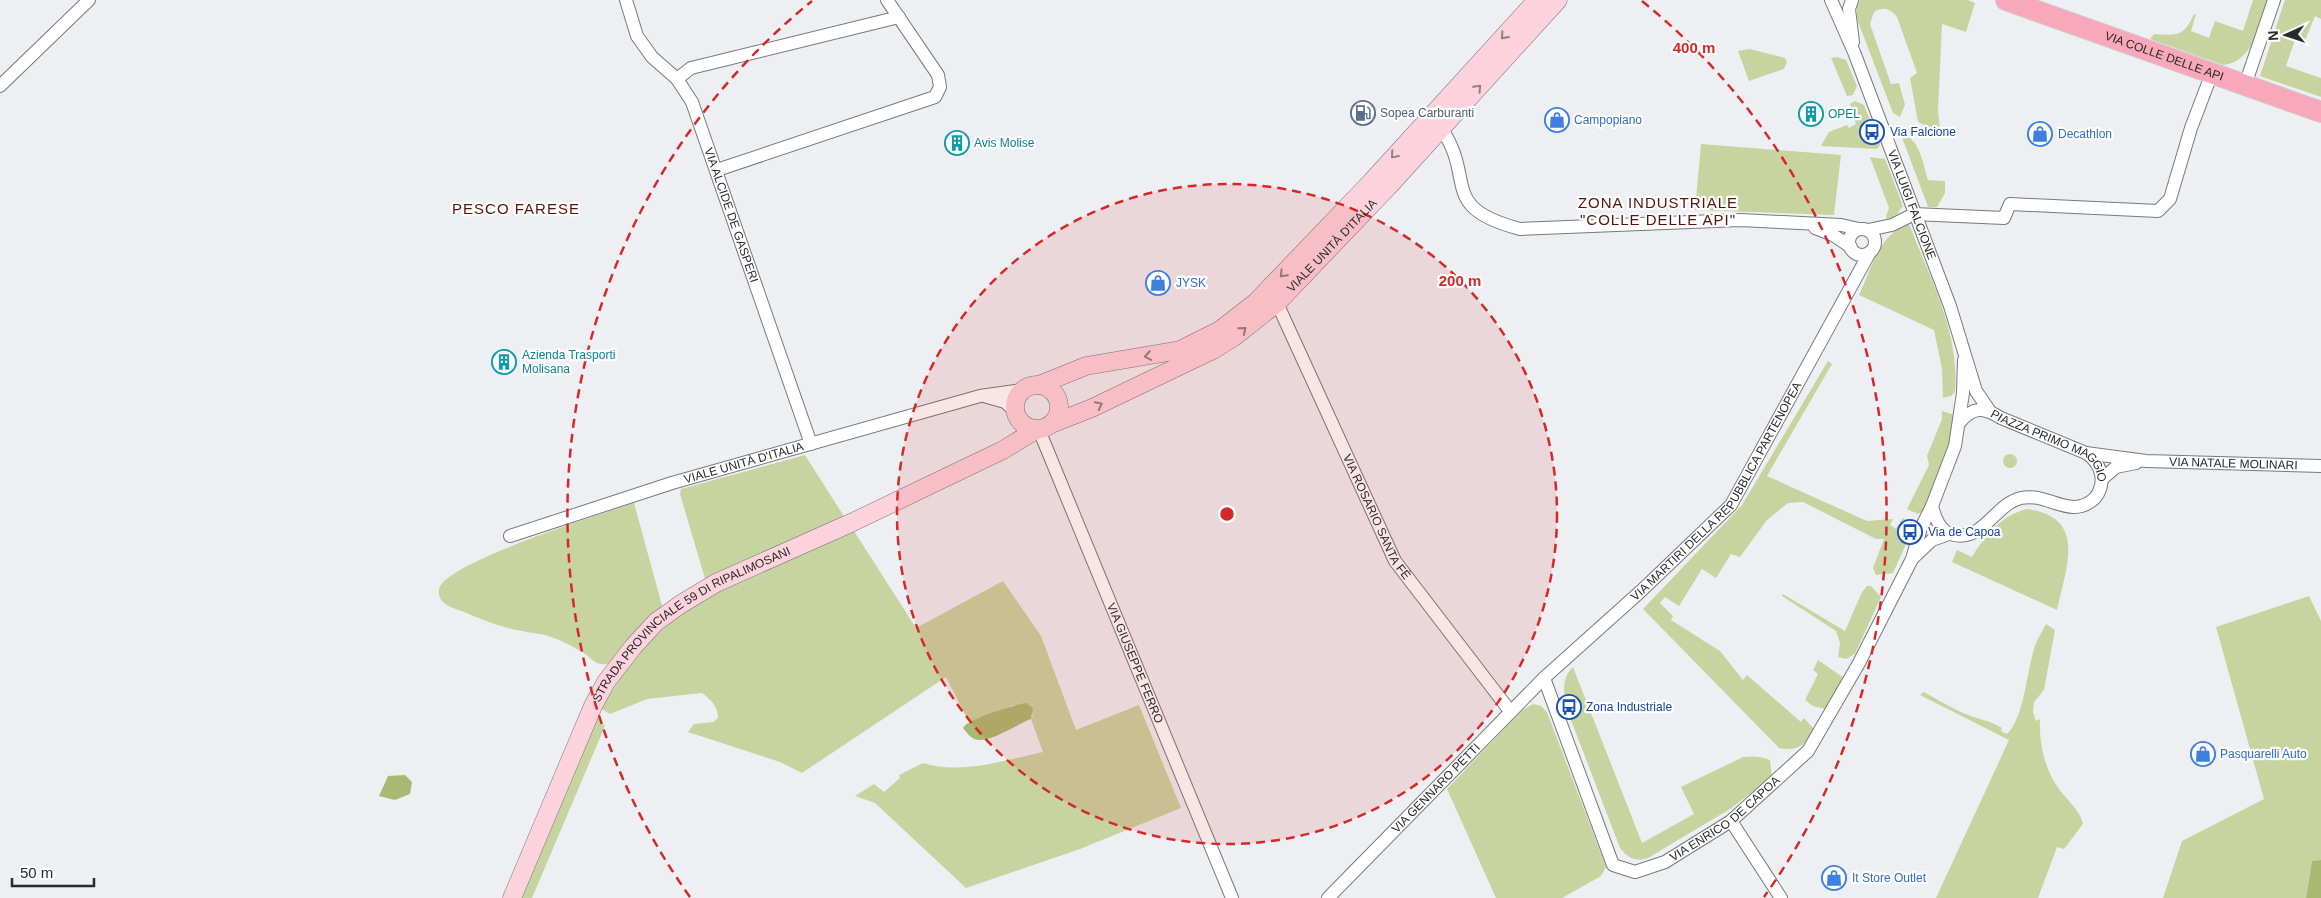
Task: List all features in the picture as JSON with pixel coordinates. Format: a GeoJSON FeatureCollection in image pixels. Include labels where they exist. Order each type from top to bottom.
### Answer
{"type":"FeatureCollection","features":[{"type":"Feature","properties":{"kind":"main road","name":"VIA COLLE DELLE API"},"geometry":{"type":"LineString","coordinates":[[2006,0],[2321,112]]}},
{"type":"Feature","properties":{"kind":"street"},"geometry":{"type":"LineString","coordinates":[[0,86],[89,0]]}},
{"type":"Feature","properties":{"kind":"street","name":"VIA ALCIDE DE GASPERI"},"geometry":{"type":"LineString","coordinates":[[626,0],[637,36],[652,57],[677,80],[692,102],[811,444]]}},
{"type":"Feature","properties":{"kind":"street"},"geometry":{"type":"LineString","coordinates":[[717,170],[935,97],[940,87],[938,75],[887,0]]}},
{"type":"Feature","properties":{"kind":"street","name":"VIALE UNITÀ D'ITALIA"},"geometry":{"type":"LineString","coordinates":[[510,536],[672,483],[980,396],[1022,390],[1068,371],[1086,366],[1180,350],[1220,330],[1256,302],[1372,181],[1537,0]]}},
{"type":"Feature","properties":{"kind":"street","name":"VIALE UNITÀ D'ITALIA"},"geometry":{"type":"LineString","coordinates":[[1043,427],[1092,408],[1213,350],[1234,337],[1277,303],[1558,0]]}},
{"type":"Feature","properties":{"kind":"street","name":"VIA LUIGI FALCIONE"},"geometry":{"type":"LineString","coordinates":[[1831,0],[1854,52],[1950,306],[1964,360],[1976,391],[1989,410]]}},
{"type":"Feature","properties":{"kind":"street","name":"VIA LUIGI FALCIONE"},"geometry":{"type":"LineString","coordinates":[[1852,0],[1850,9],[1854,52]]}},
{"type":"Feature","properties":{"kind":"street"},"geometry":{"type":"LineString","coordinates":[[2245,85],[2274,0]]}},
{"type":"Feature","properties":{"kind":"street"},"geometry":{"type":"LineString","coordinates":[[677,80],[692,68],[899,17]]}},
{"type":"Feature","properties":{"kind":"street"},"geometry":{"type":"LineString","coordinates":[[1855,278],[1852,234],[1863,229],[1892,224],[1914,214],[2004,218],[2010,204],[2158,211],[2170,199],[2192,128],[2212,73]]}},
{"type":"Feature","properties":{"kind":"street"},"geometry":{"type":"LineString","coordinates":[[1441,128],[1450,145],[1465,199],[1473,209],[1503,224],[1520,229],[1740,220],[1841,225],[1863,229],[1874,236],[1872,248],[1862,254],[1833,235],[1806,224]]}},
{"type":"Feature","properties":{"kind":"street","name":"VIA MARTIRI DELLA REPUBBLICA PARTENOPEA"},"geometry":{"type":"LineString","coordinates":[[1544,678],[1641,591],[1730,505],[1872,248],[1892,224]]}},
{"type":"Feature","properties":{"kind":"street","name":"VIA ROSARIO SANTA FÈ"},"geometry":{"type":"LineString","coordinates":[[1277,303],[1395,561],[1510,712]]}},
{"type":"Feature","properties":{"kind":"street","name":"VIA LUIGI FALCIONE"},"geometry":{"type":"LineString","coordinates":[[1959,423],[1964,360]]}},
{"type":"Feature","properties":{"kind":"street"},"geometry":{"type":"LineString","coordinates":[[980,396],[996,398],[1016,414],[1025,426],[1043,427],[1060,410],[1057,396],[1052,390],[1039,384]]}},
{"type":"Feature","properties":{"kind":"street"},"geometry":{"type":"LineString","coordinates":[[1016,414],[1017,396],[1022,390]]}},
{"type":"Feature","properties":{"kind":"street","name":"PIAZZA PRIMO MAGGIO"},"geometry":{"type":"LineString","coordinates":[[1949,534],[1961,536],[1976,532],[1987,524],[2001,508],[2022,498],[2041,498],[2067,508],[2083,507],[2097,496],[2102,479],[2094,460],[2086,453],[2001,418],[1989,410],[1974,411],[1966,415],[1959,423]]}},
{"type":"Feature","properties":{"kind":"street","name":"STRADA PROVINCIALE 59 DI RIPALIMOSANI"},"geometry":{"type":"LineString","coordinates":[[983,459],[1007,434],[1016,414]]}},
{"type":"Feature","properties":{"kind":"street"},"geometry":{"type":"LineString","coordinates":[[1949,534],[1939,524],[1932,506],[1948,467],[1959,423]]}},
{"type":"Feature","properties":{"kind":"street","name":"STRADA PROVINCIALE 59 DI RIPALIMOSANI"},"geometry":{"type":"LineString","coordinates":[[512,898],[593,706],[617,668],[656,622],[716,583],[853,522],[1003,450],[1043,427]]}},
{"type":"Feature","properties":{"kind":"street","name":"VIA GIUSEPPE FERRO"},"geometry":{"type":"LineString","coordinates":[[1043,427],[1232,898]]}},
{"type":"Feature","properties":{"kind":"street","name":"VIA NATALE MOLINARI"},"geometry":{"type":"LineString","coordinates":[[2086,453],[2146,461],[2321,466]]}},
{"type":"Feature","properties":{"kind":"street","name":"VIA NATALE MOLINARI"},"geometry":{"type":"LineString","coordinates":[[2102,479],[2116,467],[2146,461]]}},
{"type":"Feature","properties":{"kind":"street","name":"VIA ENRICO DE CAPOA"},"geometry":{"type":"LineString","coordinates":[[1544,678],[1613,865],[1635,872],[1665,862],[1731,821],[1808,751],[1859,663],[1912,559],[1921,528],[1932,506]]}},
{"type":"Feature","properties":{"kind":"street","name":"VIA ENRICO DE CAPOA"},"geometry":{"type":"LineString","coordinates":[[1912,559],[1932,540],[1949,534]]}},
{"type":"Feature","properties":{"kind":"street","name":"VIA GENNARO PETTI"},"geometry":{"type":"LineString","coordinates":[[1328,898],[1544,678]]}},
{"type":"Feature","properties":{"kind":"street"},"geometry":{"type":"LineString","coordinates":[[1731,821],[1781,898]]}},
{"type":"Feature","properties":{"kind":"green space"},"geometry":{"type":"Polygon","coordinates":[[[1860,0],[1968,0],[1975,3],[1966,32],[1942,24],[1938,111],[1940,129],[1931,128],[1918,122],[1910,78],[1917,73],[1897,17],[1889,10],[1881,9],[1874,12],[1870,24],[1891,84],[1899,83],[1905,105],[1900,117],[1893,113],[1857,19],[1857,6],[1860,0]]]}},
{"type":"Feature","properties":{"kind":"green space"},"geometry":{"type":"Polygon","coordinates":[[[2253,0],[2267,0],[2254,41],[2249,50],[2234,62],[2223,65],[2150,39],[2154,34],[2169,35],[2183,31],[2194,14],[2196,14],[2191,31],[2209,38],[2215,21],[2243,31],[2253,0]]]}},
{"type":"Feature","properties":{"kind":"green space"},"geometry":{"type":"Polygon","coordinates":[[[2285,0],[2321,0],[2321,19],[2315,16],[2304,43],[2295,40],[2286,66],[2321,78],[2321,97],[2260,76],[2285,0]]]}},
{"type":"Feature","properties":{"kind":"green space"},"geometry":{"type":"Polygon","coordinates":[[[1750,49],[1785,58],[1787,62],[1784,69],[1749,81],[1738,51],[1750,49]]]}},
{"type":"Feature","properties":{"kind":"green space"},"geometry":{"type":"Polygon","coordinates":[[[1837,57],[1846,60],[1857,86],[1853,95],[1847,96],[1831,58],[1837,57]]]}},
{"type":"Feature","properties":{"kind":"green space"},"geometry":{"type":"Polygon","coordinates":[[[1855,101],[1864,105],[1880,145],[1877,149],[1821,146],[1829,132],[1847,125],[1849,128],[1856,124],[1850,104],[1855,101]]]}},
{"type":"Feature","properties":{"kind":"green space"},"geometry":{"type":"Polygon","coordinates":[[[1900,132],[1917,146],[1928,180],[1945,181],[1945,193],[1937,207],[1928,207],[1900,132]]]}},
{"type":"Feature","properties":{"kind":"green space"},"geometry":{"type":"Polygon","coordinates":[[[1701,144],[1841,155],[1834,215],[1695,210],[1701,144]]]}},
{"type":"Feature","properties":{"kind":"green space"},"geometry":{"type":"Polygon","coordinates":[[[1870,157],[1885,159],[1903,206],[1897,214],[1887,220],[1886,216],[1889,208],[1870,157]]]}},
{"type":"Feature","properties":{"kind":"green space"},"geometry":{"type":"Polygon","coordinates":[[[1909,224],[1942,306],[1953,348],[1955,392],[1951,396],[1943,398],[1942,369],[1934,330],[1859,295],[1883,244],[1890,235],[1909,224]]]}},
{"type":"Feature","properties":{"kind":"green space"},"geometry":{"type":"Polygon","coordinates":[[[1828,361],[1832,364],[1767,476],[1867,521],[1893,519],[1890,525],[1896,529],[1903,518],[1915,525],[1913,529],[1908,527],[1902,539],[1907,542],[1893,573],[1876,575],[1873,568],[1884,539],[1876,539],[1803,502],[1788,503],[1767,520],[1740,557],[1731,554],[1716,578],[1702,569],[1679,606],[1665,597],[1660,603],[1673,616],[1671,620],[1720,651],[1743,680],[1747,675],[1801,722],[1804,718],[1814,729],[1800,746],[1786,749],[1779,748],[1643,609],[1742,505],[1828,361]]]}},
{"type":"Feature","properties":{"kind":"green space"},"geometry":{"type":"Polygon","coordinates":[[[1942,411],[1955,415],[1950,444],[1922,512],[1918,514],[1907,509],[1929,465],[1927,456],[1942,419],[1942,411]]]}},
{"type":"Feature","properties":{"kind":"green space"},"geometry":{"type":"Polygon","coordinates":[[[2007,454],[2013,454],[2017,461],[2013,468],[2007,468],[2003,464],[2003,458],[2007,454]]]}},
{"type":"Feature","properties":{"kind":"green space"},"geometry":{"type":"Polygon","coordinates":[[[805,455],[845,518],[706,582],[680,494],[681,489],[805,455]]]}},
{"type":"Feature","properties":{"kind":"green space"},"geometry":{"type":"Polygon","coordinates":[[[634,503],[663,609],[608,664],[597,663],[582,652],[557,639],[493,623],[451,607],[440,598],[439,589],[448,578],[467,566],[527,540],[634,503]]]}},
{"type":"Feature","properties":{"kind":"green space"},"geometry":{"type":"Polygon","coordinates":[[[2027,509],[2046,514],[2059,522],[2066,533],[2068,562],[2057,610],[1952,562],[1957,550],[1972,557],[1995,527],[2010,516],[2027,509]]]}},
{"type":"Feature","properties":{"kind":"green space"},"geometry":{"type":"Polygon","coordinates":[[[854,531],[916,628],[1003,581],[1041,636],[1076,730],[1139,705],[1181,808],[1080,849],[966,888],[875,803],[855,796],[874,784],[884,792],[900,778],[899,775],[923,763],[938,766],[968,767],[1043,752],[1031,719],[1033,715],[1014,705],[969,722],[946,677],[802,773],[780,762],[688,732],[694,724],[713,722],[718,718],[717,710],[702,693],[647,699],[610,714],[600,708],[631,663],[657,634],[686,609],[727,587],[854,531]]]}},
{"type":"Feature","properties":{"kind":"green space"},"geometry":{"type":"Polygon","coordinates":[[[1867,586],[1871,586],[1881,597],[1855,654],[1846,659],[1838,657],[1840,643],[1836,631],[1782,596],[1783,594],[1845,631],[1862,592],[1867,586]]]}},
{"type":"Feature","properties":{"kind":"green space"},"geometry":{"type":"Polygon","coordinates":[[[2309,596],[2321,621],[2321,860],[2312,861],[2306,898],[2163,898],[2182,841],[2264,799],[2216,627],[2309,596]]]}},
{"type":"Feature","properties":{"kind":"green space"},"geometry":{"type":"Polygon","coordinates":[[[2046,624],[2055,630],[2044,690],[2034,702],[2033,712],[2036,721],[2040,719],[2040,736],[2052,779],[2079,814],[2083,824],[2064,849],[2057,847],[2038,898],[1936,898],[2009,740],[1920,695],[1924,692],[1963,713],[1997,725],[2002,728],[2001,731],[2007,734],[2013,727],[2021,706],[2035,646],[2046,624]]]}},
{"type":"Feature","properties":{"kind":"green space"},"geometry":{"type":"Polygon","coordinates":[[[1818,660],[1844,678],[1826,709],[1813,706],[1805,700],[1818,674],[1813,670],[1818,660]]]}},
{"type":"Feature","properties":{"kind":"green space"},"geometry":{"type":"Polygon","coordinates":[[[1573,667],[1642,843],[1694,814],[1681,787],[1743,757],[1770,760],[1772,777],[1730,809],[1648,858],[1639,860],[1629,857],[1620,848],[1566,707],[1565,681],[1573,667]]]}},
{"type":"Feature","properties":{"kind":"green space"},"geometry":{"type":"Polygon","coordinates":[[[1026,703],[1033,708],[1031,719],[990,738],[978,740],[971,737],[963,728],[966,724],[1002,709],[1026,703]]]}},
{"type":"Feature","properties":{"kind":"green space"},"geometry":{"type":"Polygon","coordinates":[[[1533,704],[1541,706],[1547,712],[1606,867],[1601,876],[1562,898],[1496,898],[1447,789],[1521,711],[1533,704]]]}},
{"type":"Feature","properties":{"kind":"green space"},"geometry":{"type":"Polygon","coordinates":[[[595,715],[605,726],[532,898],[520,898],[595,715]]]}},
{"type":"Feature","properties":{"kind":"green space"},"geometry":{"type":"Polygon","coordinates":[[[405,775],[412,782],[410,794],[395,800],[379,796],[388,776],[405,775]]]}},
{"type":"Feature","properties":{"kind":"green space"},"geometry":{"type":"Polygon","coordinates":[[[2321,860],[2321,898],[2306,898],[2312,861],[2321,860]]]}},
{"type":"Feature","properties":{"kind":"place","name":"Sopea Carburanti"},"geometry":{"type":"Point","coordinates":[1363,113]}},
{"type":"Feature","properties":{"kind":"place","name":"OPEL"},"geometry":{"type":"Point","coordinates":[1811,114]}},
{"type":"Feature","properties":{"kind":"place","name":"Campopiano"},"geometry":{"type":"Point","coordinates":[1557,120]}},
{"type":"Feature","properties":{"kind":"place","name":"Via Falcione"},"geometry":{"type":"Point","coordinates":[1872,132]}},
{"type":"Feature","properties":{"kind":"place","name":"Decathlon"},"geometry":{"type":"Point","coordinates":[2040,134]}},
{"type":"Feature","properties":{"kind":"place","name":"Avis Molise"},"geometry":{"type":"Point","coordinates":[957,143]}},
{"type":"Feature","properties":{"kind":"place","name":"JYSK"},"geometry":{"type":"Point","coordinates":[1158,283]}},
{"type":"Feature","properties":{"kind":"place","name":"Azienda Trasporti Molisana"},"geometry":{"type":"Point","coordinates":[504,362]}},
{"type":"Feature","properties":{"kind":"place","name":"Via de Capoa"},"geometry":{"type":"Point","coordinates":[1910,532]}},
{"type":"Feature","properties":{"kind":"place","name":"Zona Industriale"},"geometry":{"type":"Point","coordinates":[1569,707]}},
{"type":"Feature","properties":{"kind":"place","name":"Pasquarelli Auto"},"geometry":{"type":"Point","coordinates":[2203,754]}},
{"type":"Feature","properties":{"kind":"place","name":"It Store Outlet"},"geometry":{"type":"Point","coordinates":[1834,878]}},
{"type":"Feature","properties":{"kind":"district","name":"PESCO FARESE"},"geometry":{"type":"Point","coordinates":[516,209]}},
{"type":"Feature","properties":{"kind":"district","name":"ZONA INDUSTRIALE \"COLLE DELLE API\""},"geometry":{"type":"Point","coordinates":[1658,212]}}]}
